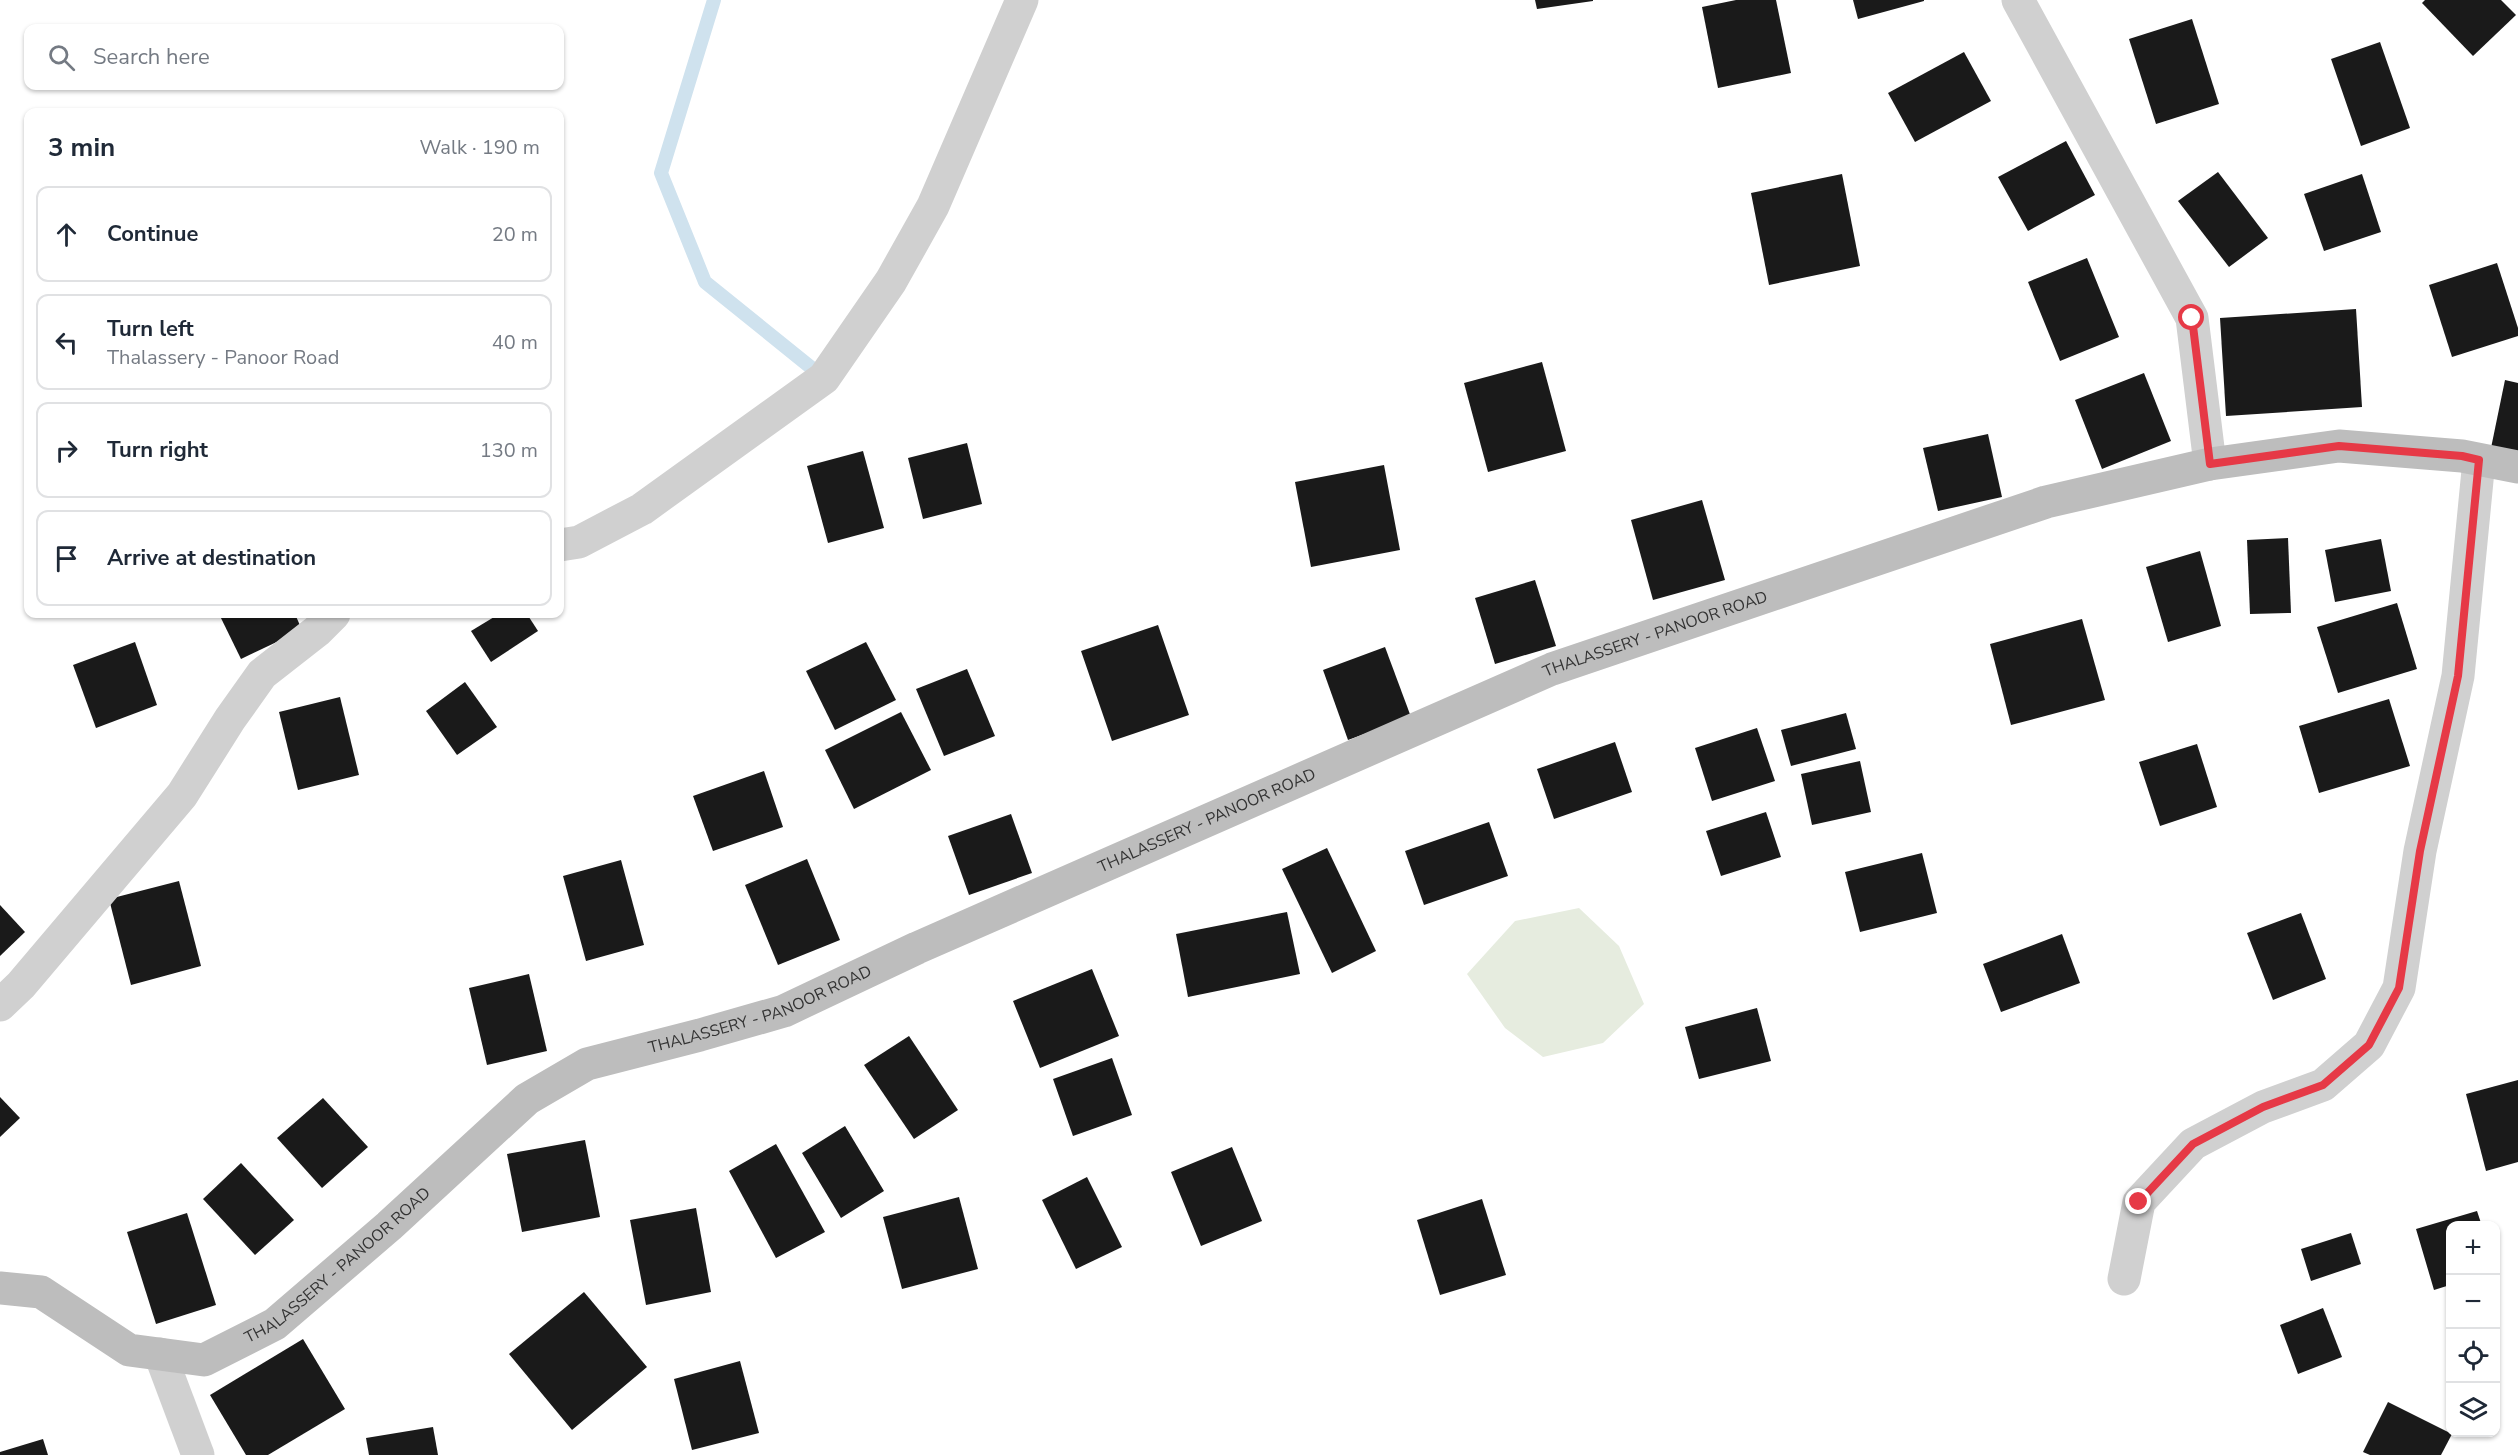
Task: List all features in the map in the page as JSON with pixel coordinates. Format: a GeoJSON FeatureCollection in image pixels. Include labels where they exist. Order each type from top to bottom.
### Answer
{"type":"FeatureCollection","features":[{"type":"Feature","properties":{"kind":"main road","name":"THALASSERY - PANOOR ROAD"},"geometry":{"type":"LineString","coordinates":[[0,1288],[41,1292],[129,1350],[204,1360],[275,1324],[389,1226],[527,1099],[587,1064],[784,1011],[917,948],[1552,669],[2046,502],[2210,464],[2339,446],[2462,456],[2518,467]]}},
{"type":"Feature","properties":{"kind":"street"},"geometry":{"type":"LineString","coordinates":[[564,544],[579,542],[642,510],[824,378],[891,281],[933,206],[1022,0]]}},
{"type":"Feature","properties":{"kind":"street"},"geometry":{"type":"LineString","coordinates":[[2018,0],[2192,318],[2210,464]]}},
{"type":"Feature","properties":{"kind":"street"},"geometry":{"type":"LineString","coordinates":[[2124,1279],[2139,1202],[2193,1144],[2263,1107],[2323,1085],[2369,1045],[2399,988],[2420,851],[2458,676],[2479,460]]}},
{"type":"Feature","properties":{"kind":"street"},"geometry":{"type":"LineString","coordinates":[[0,1005],[21,985],[182,795],[230,718],[262,674],[330,618]]}},
{"type":"Feature","properties":{"kind":"street"},"geometry":{"type":"LineString","coordinates":[[159,1354],[198,1455]]}},
{"type":"Feature","properties":{"kind":"shaded area"},"geometry":{"type":"Polygon","coordinates":[[[1579,908],[1619,946],[1644,1004],[1603,1043],[1543,1057],[1505,1028],[1467,974],[1515,921],[1579,908]]]}},
{"type":"Feature","properties":{"kind":"building"},"geometry":{"type":"Polygon","coordinates":[[[1535,0],[1593,0],[1593,1],[1537,9],[1535,0]]]}},
{"type":"Feature","properties":{"kind":"building"},"geometry":{"type":"Polygon","coordinates":[[[1736,0],[1776,0],[1791,73],[1718,88],[1702,7],[1736,0]]]}},
{"type":"Feature","properties":{"kind":"building"},"geometry":{"type":"Polygon","coordinates":[[[1853,0],[1924,0],[1924,1],[1858,19],[1853,0]]]}},
{"type":"Feature","properties":{"kind":"building"},"geometry":{"type":"Polygon","coordinates":[[[2425,0],[2501,0],[2516,15],[2473,56],[2422,3],[2425,0]]]}},
{"type":"Feature","properties":{"kind":"building"},"geometry":{"type":"Polygon","coordinates":[[[2192,19],[2219,104],[2156,124],[2129,39],[2192,19]]]}},
{"type":"Feature","properties":{"kind":"building"},"geometry":{"type":"Polygon","coordinates":[[[2380,42],[2410,128],[2361,146],[2331,59],[2380,42]]]}},
{"type":"Feature","properties":{"kind":"building"},"geometry":{"type":"Polygon","coordinates":[[[1964,52],[1991,101],[1915,142],[1888,93],[1964,52]]]}},
{"type":"Feature","properties":{"kind":"building"},"geometry":{"type":"Polygon","coordinates":[[[2066,141],[2095,195],[2028,231],[1998,177],[2066,141]]]}},
{"type":"Feature","properties":{"kind":"building"},"geometry":{"type":"Polygon","coordinates":[[[2218,172],[2268,238],[2229,267],[2178,201],[2218,172]]]}},
{"type":"Feature","properties":{"kind":"building"},"geometry":{"type":"Polygon","coordinates":[[[1842,174],[1860,266],[1769,285],[1751,193],[1842,174]]]}},
{"type":"Feature","properties":{"kind":"building"},"geometry":{"type":"Polygon","coordinates":[[[2362,174],[2381,232],[2324,251],[2304,194],[2362,174]]]}},
{"type":"Feature","properties":{"kind":"building"},"geometry":{"type":"Polygon","coordinates":[[[2087,258],[2119,337],[2060,361],[2028,282],[2087,258]]]}},
{"type":"Feature","properties":{"kind":"building"},"geometry":{"type":"Polygon","coordinates":[[[2497,263],[2518,328],[2518,336],[2452,357],[2429,285],[2497,263]]]}},
{"type":"Feature","properties":{"kind":"building"},"geometry":{"type":"Polygon","coordinates":[[[2356,309],[2362,407],[2226,416],[2220,318],[2356,309]]]}},
{"type":"Feature","properties":{"kind":"building"},"geometry":{"type":"Polygon","coordinates":[[[1542,362],[1566,451],[1488,472],[1464,383],[1542,362]]]}},
{"type":"Feature","properties":{"kind":"building"},"geometry":{"type":"Polygon","coordinates":[[[2144,373],[2171,441],[2102,469],[2075,400],[2144,373]]]}},
{"type":"Feature","properties":{"kind":"building"},"geometry":{"type":"Polygon","coordinates":[[[2505,380],[2518,383],[2518,453],[2491,448],[2505,380]]]}},
{"type":"Feature","properties":{"kind":"building"},"geometry":{"type":"Polygon","coordinates":[[[1988,434],[2002,497],[1938,511],[1923,448],[1988,434]]]}},
{"type":"Feature","properties":{"kind":"building"},"geometry":{"type":"Polygon","coordinates":[[[967,443],[982,504],[923,519],[908,458],[967,443]]]}},
{"type":"Feature","properties":{"kind":"building"},"geometry":{"type":"Polygon","coordinates":[[[863,451],[884,528],[828,543],[807,466],[863,451]]]}},
{"type":"Feature","properties":{"kind":"building"},"geometry":{"type":"Polygon","coordinates":[[[1384,465],[1400,550],[1311,567],[1295,482],[1384,465]]]}},
{"type":"Feature","properties":{"kind":"building"},"geometry":{"type":"Polygon","coordinates":[[[1702,500],[1725,580],[1653,600],[1631,520],[1702,500]]]}},
{"type":"Feature","properties":{"kind":"building"},"geometry":{"type":"Polygon","coordinates":[[[2288,538],[2291,613],[2250,614],[2247,540],[2288,538]]]}},
{"type":"Feature","properties":{"kind":"building"},"geometry":{"type":"Polygon","coordinates":[[[2381,539],[2391,591],[2335,602],[2325,550],[2381,539]]]}},
{"type":"Feature","properties":{"kind":"building"},"geometry":{"type":"Polygon","coordinates":[[[2200,551],[2221,626],[2168,642],[2146,567],[2200,551]]]}},
{"type":"Feature","properties":{"kind":"building"},"geometry":{"type":"Polygon","coordinates":[[[1535,580],[1556,646],[1495,664],[1475,598],[1535,580]]]}},
{"type":"Feature","properties":{"kind":"building"},"geometry":{"type":"Polygon","coordinates":[[[2397,603],[2417,669],[2338,693],[2317,627],[2397,603]]]}},
{"type":"Feature","properties":{"kind":"building"},"geometry":{"type":"Polygon","coordinates":[[[221,618],[297,618],[302,630],[241,659],[221,618]]]}},
{"type":"Feature","properties":{"kind":"building"},"geometry":{"type":"Polygon","coordinates":[[[492,618],[530,618],[538,631],[491,662],[471,631],[492,618]]]}},
{"type":"Feature","properties":{"kind":"building"},"geometry":{"type":"Polygon","coordinates":[[[2082,619],[2105,700],[2011,725],[1990,644],[2082,619]]]}},
{"type":"Feature","properties":{"kind":"building"},"geometry":{"type":"Polygon","coordinates":[[[1158,625],[1189,715],[1112,741],[1081,651],[1158,625]]]}},
{"type":"Feature","properties":{"kind":"building"},"geometry":{"type":"Polygon","coordinates":[[[135,642],[157,705],[96,728],[73,665],[135,642]]]}},
{"type":"Feature","properties":{"kind":"building"},"geometry":{"type":"Polygon","coordinates":[[[866,642],[896,700],[835,730],[806,671],[866,642]]]}},
{"type":"Feature","properties":{"kind":"building"},"geometry":{"type":"Polygon","coordinates":[[[1385,647],[1411,717],[1348,740],[1323,670],[1385,647]]]}},
{"type":"Feature","properties":{"kind":"building"},"geometry":{"type":"Polygon","coordinates":[[[967,669],[995,736],[944,756],[916,689],[967,669]]]}},
{"type":"Feature","properties":{"kind":"building"},"geometry":{"type":"Polygon","coordinates":[[[465,682],[497,727],[457,755],[426,711],[465,682]]]}},
{"type":"Feature","properties":{"kind":"building"},"geometry":{"type":"Polygon","coordinates":[[[340,697],[359,775],[298,790],[279,712],[340,697]]]}},
{"type":"Feature","properties":{"kind":"building"},"geometry":{"type":"Polygon","coordinates":[[[2389,699],[2410,766],[2319,793],[2299,726],[2389,699]]]}},
{"type":"Feature","properties":{"kind":"building"},"geometry":{"type":"Polygon","coordinates":[[[901,712],[931,770],[854,809],[825,750],[901,712]]]}},
{"type":"Feature","properties":{"kind":"building"},"geometry":{"type":"Polygon","coordinates":[[[1846,713],[1856,749],[1791,766],[1781,730],[1846,713]]]}},
{"type":"Feature","properties":{"kind":"building"},"geometry":{"type":"Polygon","coordinates":[[[1757,728],[1775,781],[1712,801],[1695,748],[1757,728]]]}},
{"type":"Feature","properties":{"kind":"building"},"geometry":{"type":"Polygon","coordinates":[[[1615,742],[1632,792],[1554,819],[1537,769],[1615,742]]]}},
{"type":"Feature","properties":{"kind":"building"},"geometry":{"type":"Polygon","coordinates":[[[2197,744],[2217,807],[2160,826],[2139,762],[2197,744]]]}},
{"type":"Feature","properties":{"kind":"building"},"geometry":{"type":"Polygon","coordinates":[[[1860,761],[1871,812],[1812,825],[1801,774],[1860,761]]]}},
{"type":"Feature","properties":{"kind":"building"},"geometry":{"type":"Polygon","coordinates":[[[764,771],[783,827],[713,851],[693,796],[764,771]]]}},
{"type":"Feature","properties":{"kind":"building"},"geometry":{"type":"Polygon","coordinates":[[[1766,812],[1781,857],[1721,876],[1706,831],[1766,812]]]}},
{"type":"Feature","properties":{"kind":"building"},"geometry":{"type":"Polygon","coordinates":[[[1011,814],[1032,873],[969,895],[948,836],[1011,814]]]}},
{"type":"Feature","properties":{"kind":"building"},"geometry":{"type":"Polygon","coordinates":[[[1489,822],[1508,876],[1424,905],[1405,851],[1489,822]]]}},
{"type":"Feature","properties":{"kind":"building"},"geometry":{"type":"Polygon","coordinates":[[[1327,848],[1376,951],[1332,973],[1282,869],[1327,848]]]}},
{"type":"Feature","properties":{"kind":"building"},"geometry":{"type":"Polygon","coordinates":[[[1922,853],[1937,913],[1860,932],[1845,872],[1922,853]]]}},
{"type":"Feature","properties":{"kind":"building"},"geometry":{"type":"Polygon","coordinates":[[[807,859],[840,940],[778,965],[745,885],[807,859]]]}},
{"type":"Feature","properties":{"kind":"building"},"geometry":{"type":"Polygon","coordinates":[[[621,860],[644,945],[586,961],[563,876],[621,860]]]}},
{"type":"Feature","properties":{"kind":"building"},"geometry":{"type":"Polygon","coordinates":[[[179,881],[201,966],[131,985],[109,899],[179,881]]]}},
{"type":"Feature","properties":{"kind":"building"},"geometry":{"type":"Polygon","coordinates":[[[0,905],[25,932],[0,956],[0,905]]]}},
{"type":"Feature","properties":{"kind":"building"},"geometry":{"type":"Polygon","coordinates":[[[1287,912],[1300,974],[1188,997],[1176,934],[1287,912]]]}},
{"type":"Feature","properties":{"kind":"building"},"geometry":{"type":"Polygon","coordinates":[[[2301,913],[2326,979],[2273,1000],[2247,933],[2301,913]]]}},
{"type":"Feature","properties":{"kind":"building"},"geometry":{"type":"Polygon","coordinates":[[[2062,934],[2080,983],[2001,1012],[1983,964],[2062,934]]]}},
{"type":"Feature","properties":{"kind":"building"},"geometry":{"type":"Polygon","coordinates":[[[1092,969],[1119,1036],[1040,1068],[1013,1001],[1092,969]]]}},
{"type":"Feature","properties":{"kind":"building"},"geometry":{"type":"Polygon","coordinates":[[[529,974],[547,1051],[487,1065],[469,988],[529,974]]]}},
{"type":"Feature","properties":{"kind":"building"},"geometry":{"type":"Polygon","coordinates":[[[1757,1008],[1771,1061],[1699,1079],[1685,1027],[1757,1008]]]}},
{"type":"Feature","properties":{"kind":"building"},"geometry":{"type":"Polygon","coordinates":[[[909,1036],[958,1110],[914,1139],[864,1065],[909,1036]]]}},
{"type":"Feature","properties":{"kind":"building"},"geometry":{"type":"Polygon","coordinates":[[[1112,1058],[1132,1115],[1073,1136],[1053,1079],[1112,1058]]]}},
{"type":"Feature","properties":{"kind":"building"},"geometry":{"type":"Polygon","coordinates":[[[2518,1080],[2518,1162],[2486,1171],[2466,1094],[2518,1080]]]}},
{"type":"Feature","properties":{"kind":"building"},"geometry":{"type":"Polygon","coordinates":[[[0,1097],[20,1118],[0,1137],[0,1097]]]}},
{"type":"Feature","properties":{"kind":"building"},"geometry":{"type":"Polygon","coordinates":[[[323,1098],[368,1147],[322,1188],[277,1138],[323,1098]]]}},
{"type":"Feature","properties":{"kind":"building"},"geometry":{"type":"Polygon","coordinates":[[[845,1126],[884,1191],[841,1218],[802,1153],[845,1126]]]}},
{"type":"Feature","properties":{"kind":"building"},"geometry":{"type":"Polygon","coordinates":[[[585,1140],[600,1217],[522,1232],[507,1154],[585,1140]]]}},
{"type":"Feature","properties":{"kind":"building"},"geometry":{"type":"Polygon","coordinates":[[[776,1144],[825,1232],[776,1258],[729,1171],[776,1144]]]}},
{"type":"Feature","properties":{"kind":"building"},"geometry":{"type":"Polygon","coordinates":[[[1232,1147],[1262,1221],[1201,1246],[1171,1172],[1232,1147]]]}},
{"type":"Feature","properties":{"kind":"building"},"geometry":{"type":"Polygon","coordinates":[[[241,1163],[294,1220],[255,1255],[203,1199],[241,1163]]]}},
{"type":"Feature","properties":{"kind":"building"},"geometry":{"type":"Polygon","coordinates":[[[1087,1177],[1122,1247],[1076,1269],[1042,1200],[1087,1177]]]}},
{"type":"Feature","properties":{"kind":"building"},"geometry":{"type":"Polygon","coordinates":[[[959,1197],[978,1269],[902,1289],[883,1217],[959,1197]]]}},
{"type":"Feature","properties":{"kind":"building"},"geometry":{"type":"Polygon","coordinates":[[[1482,1199],[1506,1275],[1440,1295],[1417,1220],[1482,1199]]]}},
{"type":"Feature","properties":{"kind":"building"},"geometry":{"type":"Polygon","coordinates":[[[696,1208],[711,1292],[646,1305],[630,1220],[696,1208]]]}},
{"type":"Feature","properties":{"kind":"building"},"geometry":{"type":"Polygon","coordinates":[[[2477,1211],[2480,1221],[2446,1221],[2446,1286],[2434,1290],[2416,1229],[2477,1211]]]}},
{"type":"Feature","properties":{"kind":"building"},"geometry":{"type":"Polygon","coordinates":[[[187,1213],[216,1305],[156,1324],[127,1232],[187,1213]]]}},
{"type":"Feature","properties":{"kind":"building"},"geometry":{"type":"Polygon","coordinates":[[[2351,1233],[2361,1264],[2311,1281],[2301,1249],[2351,1233]]]}},
{"type":"Feature","properties":{"kind":"building"},"geometry":{"type":"Polygon","coordinates":[[[584,1292],[647,1367],[572,1430],[509,1354],[584,1292]]]}},
{"type":"Feature","properties":{"kind":"building"},"geometry":{"type":"Polygon","coordinates":[[[2323,1308],[2342,1357],[2298,1374],[2280,1325],[2323,1308]]]}},
{"type":"Feature","properties":{"kind":"building"},"geometry":{"type":"Polygon","coordinates":[[[303,1339],[345,1409],[268,1455],[246,1455],[210,1395],[303,1339]]]}},
{"type":"Feature","properties":{"kind":"building"},"geometry":{"type":"Polygon","coordinates":[[[740,1361],[759,1433],[692,1450],[674,1379],[740,1361]]]}},
{"type":"Feature","properties":{"kind":"building"},"geometry":{"type":"Polygon","coordinates":[[[2388,1402],[2446,1431],[2446,1437],[2450,1437],[2441,1455],[2370,1455],[2363,1452],[2388,1402]]]}},
{"type":"Feature","properties":{"kind":"building"},"geometry":{"type":"Polygon","coordinates":[[[433,1427],[438,1455],[369,1455],[366,1438],[433,1427]]]}},
{"type":"Feature","properties":{"kind":"building"},"geometry":{"type":"Polygon","coordinates":[[[43,1439],[48,1455],[0,1455],[0,1452],[43,1439]]]}},
{"type":"Feature","properties":{"kind":"waterway"},"geometry":{"type":"LineString","coordinates":[[714,0],[661,173],[705,282],[824,378]]}},
{"type":"Feature","properties":{"kind":"route"},"geometry":{"type":"LineString","coordinates":[[2139,1202],[2193,1144],[2263,1107],[2323,1085],[2369,1045],[2399,988],[2420,851],[2458,676],[2479,460],[2462,456],[2339,446],[2210,464],[2192,318]]}}]}
